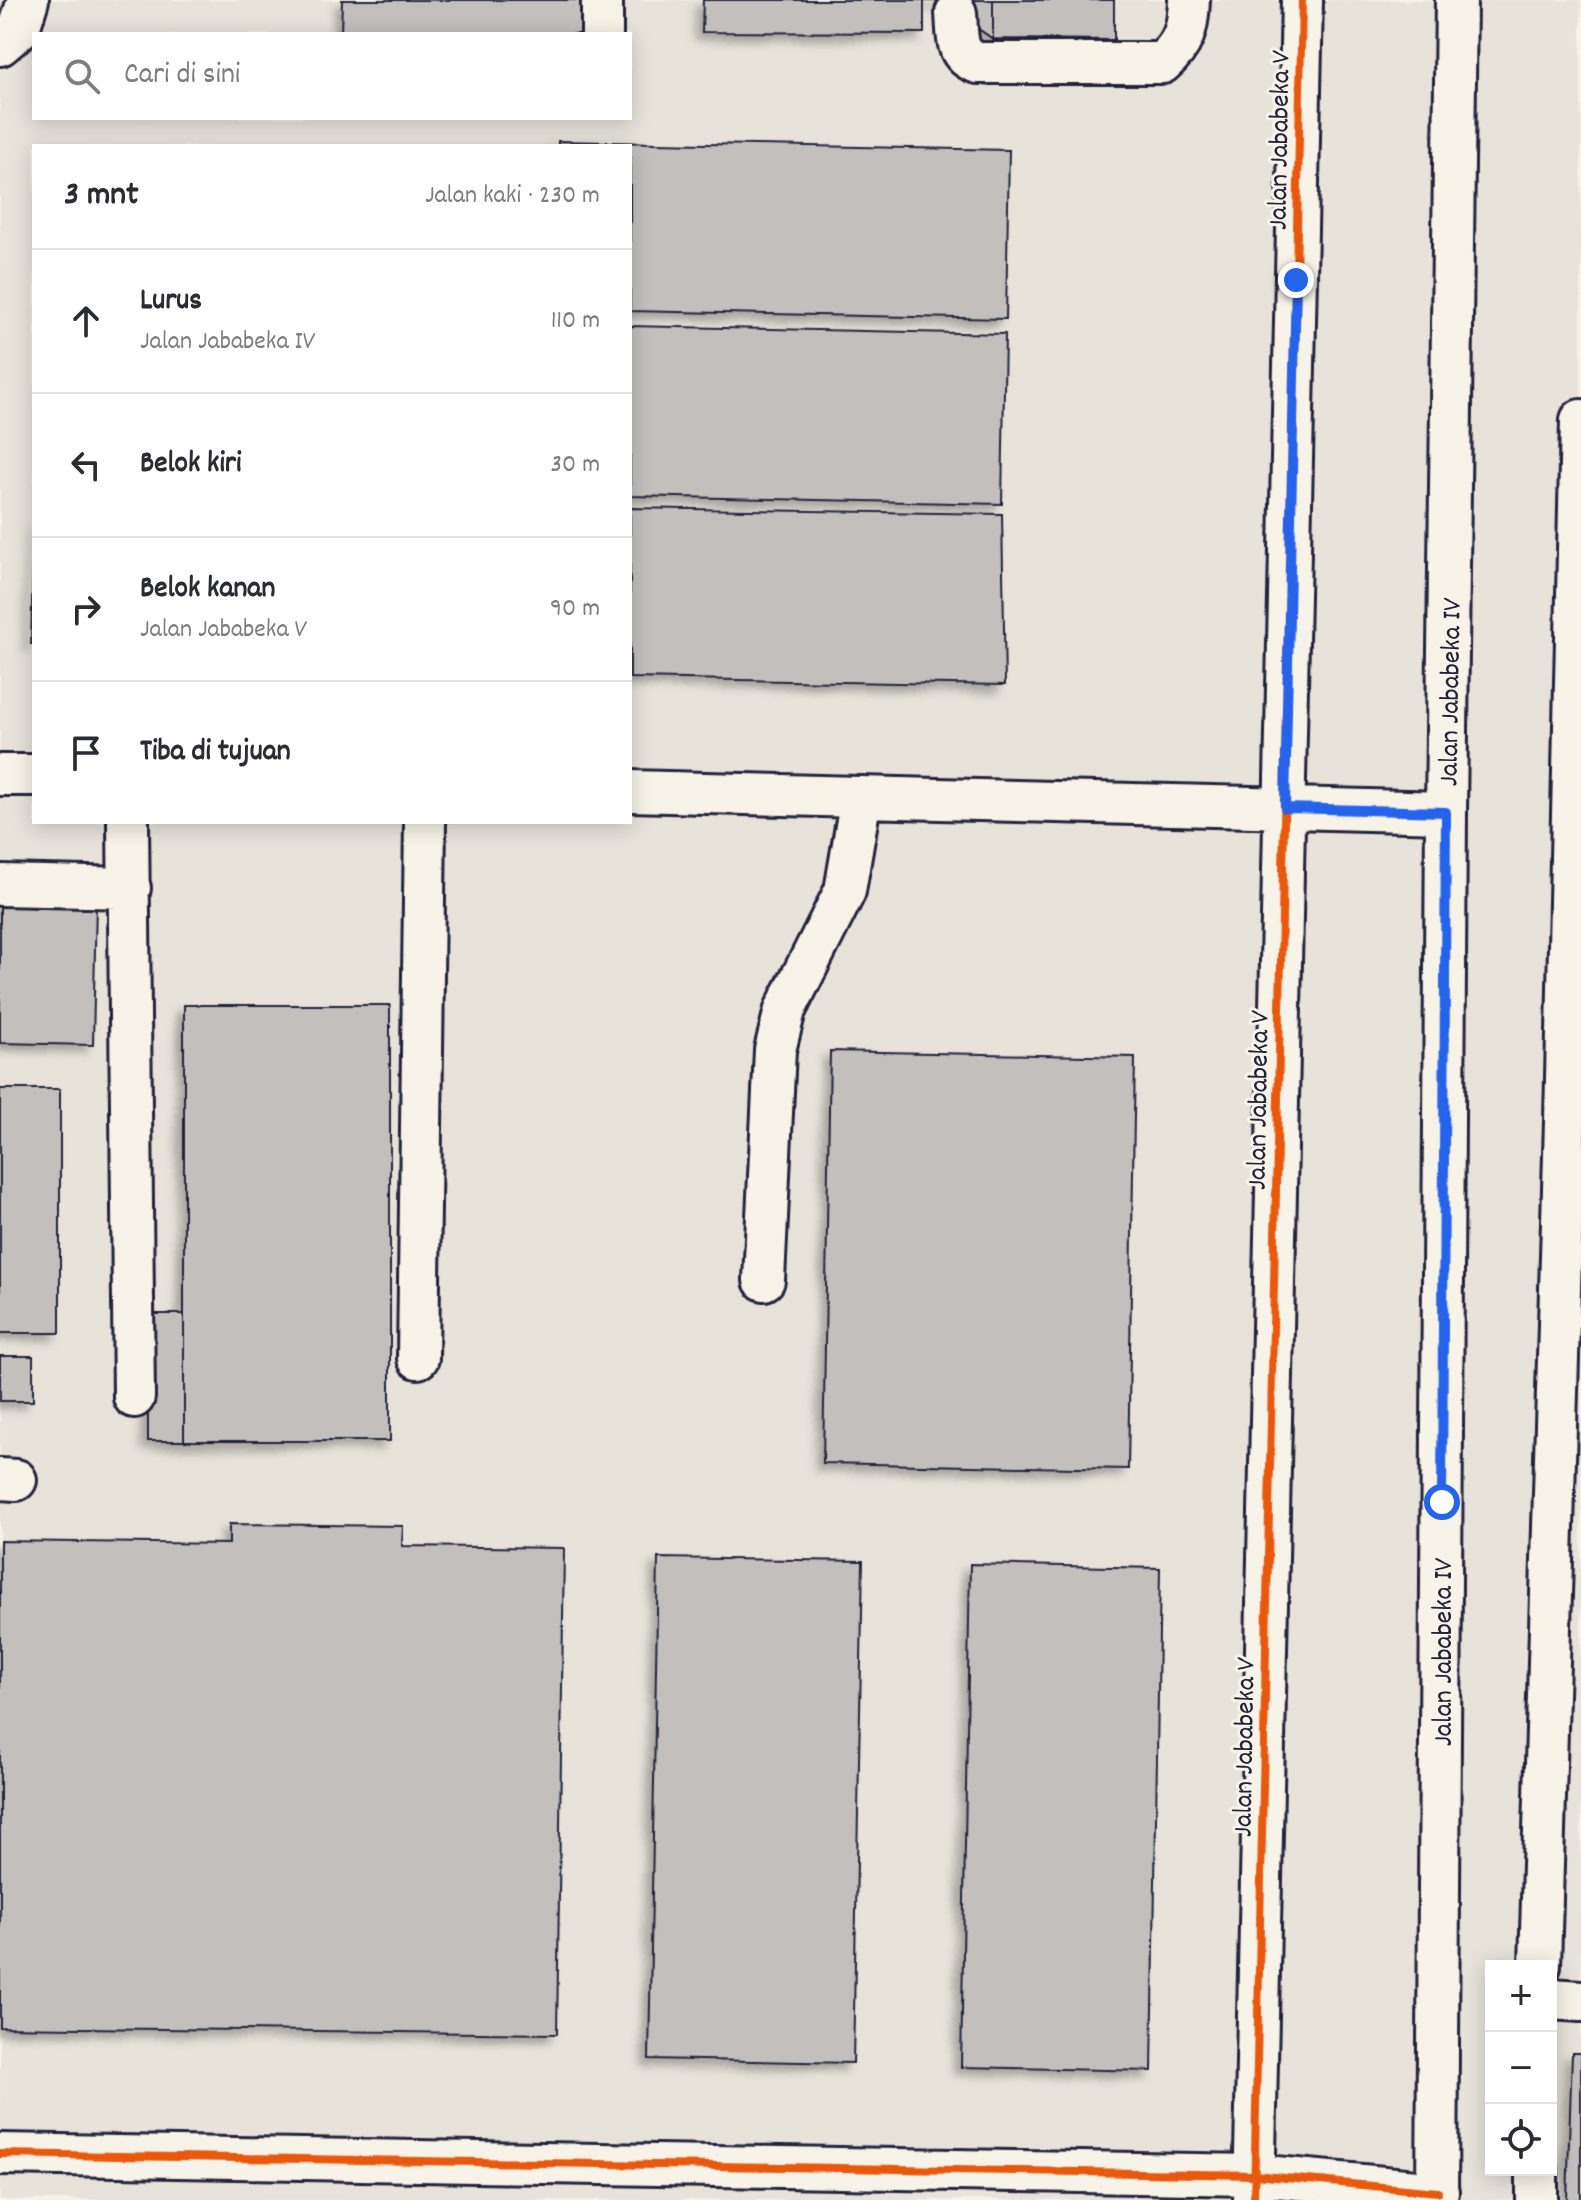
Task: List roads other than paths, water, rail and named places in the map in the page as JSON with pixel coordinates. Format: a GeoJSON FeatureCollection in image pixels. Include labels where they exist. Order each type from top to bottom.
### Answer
{"type":"FeatureCollection","features":[{"type":"Feature","properties":{"kind":"street"},"geometry":{"type":"LineString","coordinates":[[0,45],[19,29],[28,0]]}},
{"type":"Feature","properties":{"kind":"street"},"geometry":{"type":"LineString","coordinates":[[602,0],[602,32]]}},
{"type":"Feature","properties":{"kind":"street"},"geometry":{"type":"LineString","coordinates":[[956,13],[959,50],[964,58],[978,63],[1162,63],[1180,48],[1188,27],[1189,0]]}},
{"type":"Feature","properties":{"kind":"street","name":"Jalan Jababeka V"},"geometry":{"type":"LineString","coordinates":[[1254,2188],[1302,0]]}},
{"type":"Feature","properties":{"kind":"street","name":"Jalan Jababeka IV"},"geometry":{"type":"LineString","coordinates":[[1438,2196],[1446,812],[1456,0]]}},
{"type":"Feature","properties":{"kind":"street"},"geometry":{"type":"LineString","coordinates":[[1540,1960],[1564,1167],[1581,420]]}},
{"type":"Feature","properties":{"kind":"street"},"geometry":{"type":"LineString","coordinates":[[0,775],[32,775]]}},
{"type":"Feature","properties":{"kind":"street"},"geometry":{"type":"LineString","coordinates":[[632,791],[1446,812]]}},
{"type":"Feature","properties":{"kind":"street"},"geometry":{"type":"LineString","coordinates":[[764,1280],[775,1050],[785,1010],[845,891],[861,797]]}},
{"type":"Feature","properties":{"kind":"street"},"geometry":{"type":"LineString","coordinates":[[128,824],[134,1397]]}},
{"type":"Feature","properties":{"kind":"street"},"geometry":{"type":"LineString","coordinates":[[418,1358],[425,824]]}},
{"type":"Feature","properties":{"kind":"street"},"geometry":{"type":"LineString","coordinates":[[0,885],[130,888]]}},
{"type":"Feature","properties":{"kind":"street"},"geometry":{"type":"LineString","coordinates":[[1557,1999],[1581,2001]]}},
{"type":"Feature","properties":{"kind":"street"},"geometry":{"type":"LineString","coordinates":[[0,2154],[1254,2188],[1438,2196]]}},
{"type":"Feature","properties":{"kind":"street"},"geometry":{"type":"LineString","coordinates":[[1537,2176],[1537,2200]]}}]}
